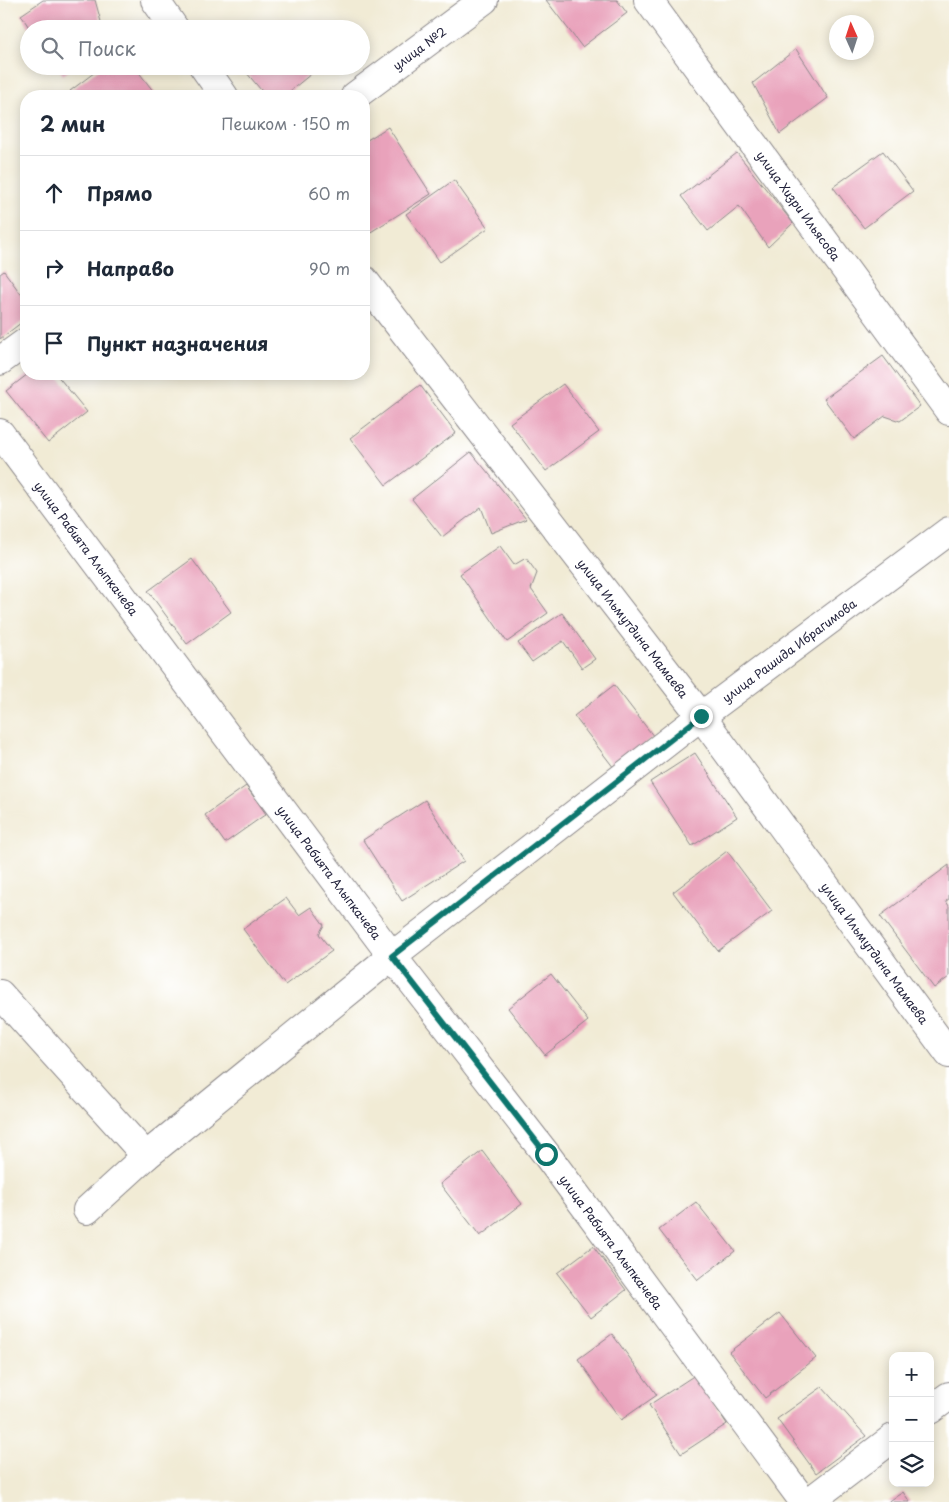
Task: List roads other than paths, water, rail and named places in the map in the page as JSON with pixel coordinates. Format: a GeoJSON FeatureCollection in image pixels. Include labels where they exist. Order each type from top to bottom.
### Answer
{"type":"FeatureCollection","features":[{"type":"Feature","properties":{"kind":"street"},"geometry":{"type":"LineString","coordinates":[[154,0],[168,20]]}},
{"type":"Feature","properties":{"kind":"street","name":"улица №2"},"geometry":{"type":"LineString","coordinates":[[363,90],[484,0]]}},
{"type":"Feature","properties":{"kind":"street","name":"улица Хизри Ильясова"},"geometry":{"type":"LineString","coordinates":[[648,0],[949,412]]}},
{"type":"Feature","properties":{"kind":"street"},"geometry":{"type":"LineString","coordinates":[[209,75],[220,90]]}},
{"type":"Feature","properties":{"kind":"street","name":"улица Ильмутдина Мамаева"},"geometry":{"type":"LineString","coordinates":[[370,288],[701,716],[949,1054]]}},
{"type":"Feature","properties":{"kind":"street"},"geometry":{"type":"LineString","coordinates":[[0,361],[20,346]]}},
{"type":"Feature","properties":{"kind":"street","name":"улица Рабията Алыпкачева"},"geometry":{"type":"LineString","coordinates":[[0,433],[392,956],[546,1154],[804,1502]]}},
{"type":"Feature","properties":{"kind":"street","name":"улица Рашида Ибрагимова"},"geometry":{"type":"LineString","coordinates":[[87,1210],[146,1156],[392,956],[701,716],[949,531]]}},
{"type":"Feature","properties":{"kind":"street"},"geometry":{"type":"LineString","coordinates":[[0,994],[146,1156]]}},
{"type":"Feature","properties":{"kind":"street"},"geometry":{"type":"LineString","coordinates":[[934,1407],[949,1396]]}},
{"type":"Feature","properties":{"kind":"street"},"geometry":{"type":"LineString","coordinates":[[809,1502],[889,1441]]}}]}
